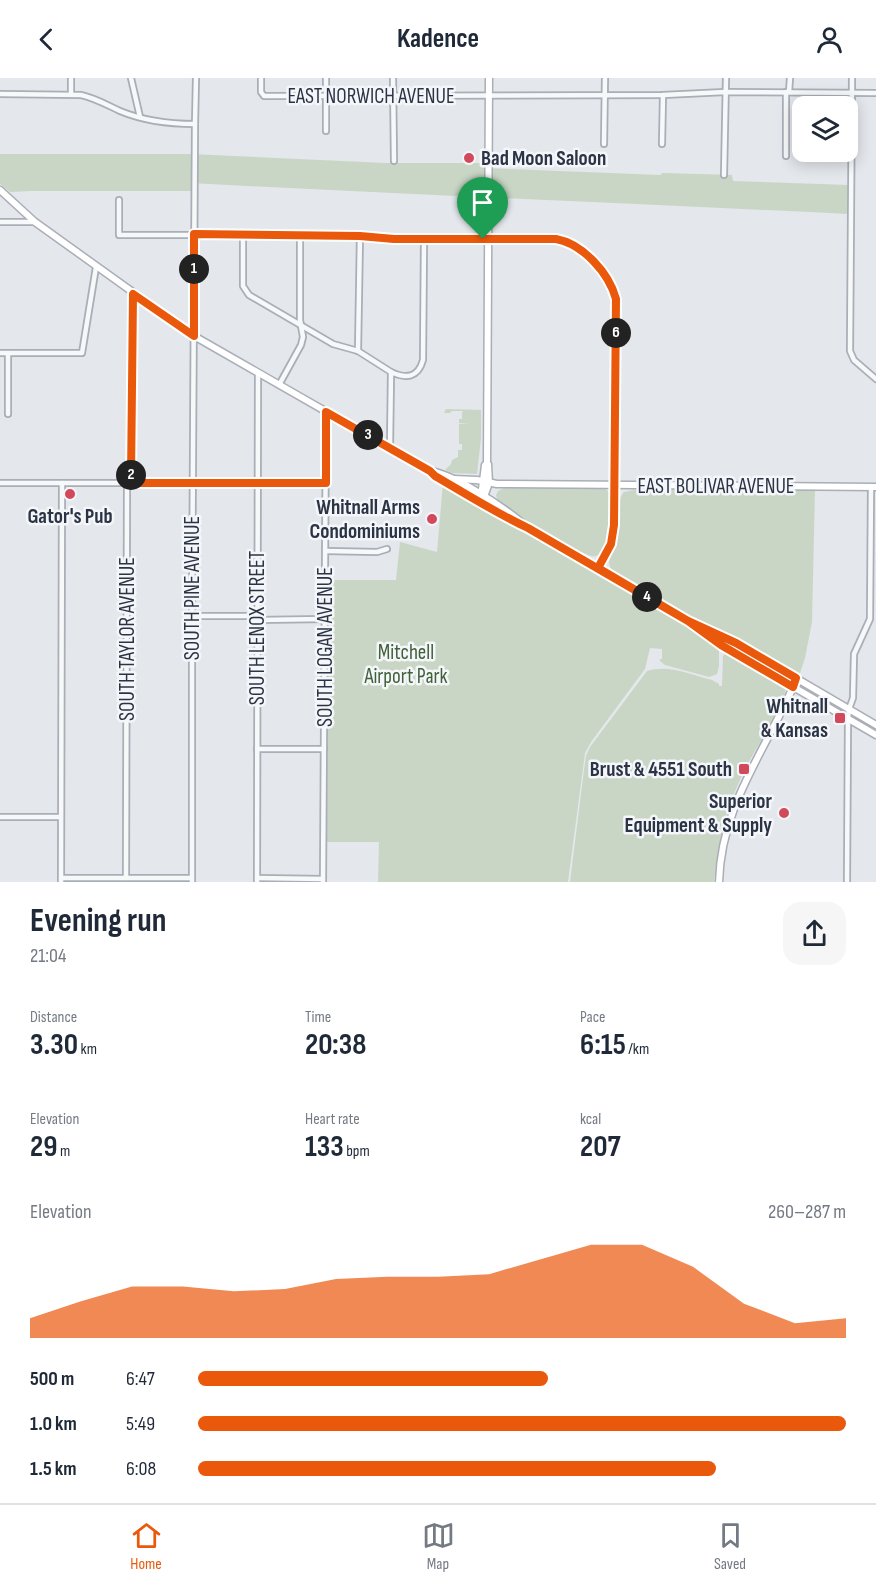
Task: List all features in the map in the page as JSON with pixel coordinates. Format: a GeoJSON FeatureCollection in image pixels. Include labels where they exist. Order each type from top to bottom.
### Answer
{"type":"FeatureCollection","features":[{"type":"Feature","properties":{"kind":"street"},"geometry":{"type":"LineString","coordinates":[[71,78],[72,94]]}},
{"type":"Feature","properties":{"kind":"street"},"geometry":{"type":"LineString","coordinates":[[131,78],[140,117]]}},
{"type":"Feature","properties":{"kind":"street","name":"SOUTH PINE AVENUE"},"geometry":{"type":"LineString","coordinates":[[192,880],[196,78]]}},
{"type":"Feature","properties":{"kind":"street","name":"EAST NORWICH AVENUE"},"geometry":{"type":"LineString","coordinates":[[261,78],[262,95],[663,96],[725,92],[876,93]]}},
{"type":"Feature","properties":{"kind":"street"},"geometry":{"type":"LineString","coordinates":[[326,78],[326,131]]}},
{"type":"Feature","properties":{"kind":"street"},"geometry":{"type":"LineString","coordinates":[[393,78],[394,161]]}},
{"type":"Feature","properties":{"kind":"street"},"geometry":{"type":"LineString","coordinates":[[481,498],[486,483],[485,464],[487,463],[489,78]]}},
{"type":"Feature","properties":{"kind":"street"},"geometry":{"type":"LineString","coordinates":[[604,144],[605,78]]}},
{"type":"Feature","properties":{"kind":"street"},"geometry":{"type":"LineString","coordinates":[[724,175],[726,78]]}},
{"type":"Feature","properties":{"kind":"street"},"geometry":{"type":"LineString","coordinates":[[786,156],[790,78]]}},
{"type":"Feature","properties":{"kind":"street"},"geometry":{"type":"LineString","coordinates":[[852,78],[850,351],[852,357],[876,379]]}},
{"type":"Feature","properties":{"kind":"street"},"geometry":{"type":"LineString","coordinates":[[0,94],[72,94],[91,97],[140,117],[164,122],[195,124]]}},
{"type":"Feature","properties":{"kind":"street"},"geometry":{"type":"LineString","coordinates":[[662,144],[663,96]]}},
{"type":"Feature","properties":{"kind":"street"},"geometry":{"type":"LineString","coordinates":[[0,190],[35,222],[194,336],[390,447],[435,476],[481,498]]}},
{"type":"Feature","properties":{"kind":"street"},"geometry":{"type":"LineString","coordinates":[[118,200],[118,235],[556,239],[572,244],[584,253],[606,275],[613,287],[616,299],[613,536],[598,568]]}},
{"type":"Feature","properties":{"kind":"street"},"geometry":{"type":"LineString","coordinates":[[0,222],[35,222]]}},
{"type":"Feature","properties":{"kind":"street"},"geometry":{"type":"LineString","coordinates":[[243,235],[243,286],[249,295],[333,344],[358,351],[391,372],[403,376],[412,375],[419,369],[423,360],[424,239]]}},
{"type":"Feature","properties":{"kind":"street"},"geometry":{"type":"LineString","coordinates":[[279,385],[301,345],[303,333],[300,320],[300,235]]}},
{"type":"Feature","properties":{"kind":"street"},"geometry":{"type":"LineString","coordinates":[[358,351],[360,236]]}},
{"type":"Feature","properties":{"kind":"street"},"geometry":{"type":"LineString","coordinates":[[0,353],[82,353],[96,267]]}},
{"type":"Feature","properties":{"kind":"street","name":"SOUTH TAYLOR AVENUE"},"geometry":{"type":"LineString","coordinates":[[126,878],[127,487],[131,478],[133,294]]}},
{"type":"Feature","properties":{"kind":"street"},"geometry":{"type":"LineString","coordinates":[[8,353],[8,414]]}},
{"type":"Feature","properties":{"kind":"street"},"geometry":{"type":"LineString","coordinates":[[390,447],[391,372]]}},
{"type":"Feature","properties":{"kind":"street","name":"SOUTH LENOX STREET"},"geometry":{"type":"LineString","coordinates":[[257,880],[258,373]]}},
{"type":"Feature","properties":{"kind":"street","name":"SOUTH LOGAN AVENUE"},"geometry":{"type":"LineString","coordinates":[[323,880],[326,412]]}},
{"type":"Feature","properties":{"kind":"street"},"geometry":{"type":"LineString","coordinates":[[430,471],[439,472],[453,479],[502,516],[528,528],[598,568],[688,621],[721,645],[876,735]]}},
{"type":"Feature","properties":{"kind":"street","name":"EAST BOLIVAR AVENUE"},"geometry":{"type":"LineString","coordinates":[[453,479],[477,480],[486,483],[873,487]]}},
{"type":"Feature","properties":{"kind":"street"},"geometry":{"type":"LineString","coordinates":[[0,483],[326,483]]}},
{"type":"Feature","properties":{"kind":"street"},"geometry":{"type":"LineString","coordinates":[[62,483],[61,880],[126,878],[192,880]]}},
{"type":"Feature","properties":{"kind":"street"},"geometry":{"type":"LineString","coordinates":[[846,882],[848,718],[853,698],[854,654],[870,619],[873,487]]}},
{"type":"Feature","properties":{"kind":"street"},"geometry":{"type":"LineString","coordinates":[[326,552],[377,552],[387,549]]}},
{"type":"Feature","properties":{"kind":"street"},"geometry":{"type":"LineString","coordinates":[[192,616],[324,619]]}},
{"type":"Feature","properties":{"kind":"street"},"geometry":{"type":"LineString","coordinates":[[688,621],[736,643],[876,725]]}},
{"type":"Feature","properties":{"kind":"street"},"geometry":{"type":"LineString","coordinates":[[719,882],[723,846],[734,807],[745,779],[779,717],[796,678]]}},
{"type":"Feature","properties":{"kind":"street"},"geometry":{"type":"LineString","coordinates":[[257,749],[324,749]]}},
{"type":"Feature","properties":{"kind":"street"},"geometry":{"type":"LineString","coordinates":[[0,817],[60,817]]}},
{"type":"Feature","properties":{"kind":"street"},"geometry":{"type":"LineString","coordinates":[[257,880],[323,880]]}},
{"type":"Feature","properties":{"kind":"green space"},"geometry":{"type":"Polygon","coordinates":[[[0,154],[191,154],[386,163],[484,163],[485,168],[661,175],[662,173],[732,175],[733,181],[848,185],[848,214],[191,183],[191,191],[10,192],[0,184],[0,154]]]}},
{"type":"Feature","properties":{"kind":"green space"},"geometry":{"type":"Polygon","coordinates":[[[446,409],[481,410],[477,474],[452,473],[445,470],[452,460],[458,457],[458,450],[462,450],[462,444],[459,444],[459,424],[469,424],[459,423],[459,419],[462,419],[462,411],[444,413],[446,409]]]}},
{"type":"Feature","properties":{"kind":"green space","name":"Mitchell Airport Park"},"geometry":{"type":"Polygon","coordinates":[[[443,483],[682,622],[719,647],[717,674],[709,677],[665,665],[660,661],[662,649],[650,648],[645,669],[585,753],[568,882],[378,882],[379,842],[327,842],[328,580],[396,580],[400,542],[437,552],[443,483]]]}},
{"type":"Feature","properties":{"kind":"green space"},"geometry":{"type":"Polygon","coordinates":[[[504,488],[604,488],[610,495],[610,519],[605,546],[596,556],[589,555],[548,534],[498,503],[496,495],[504,488]]]}},
{"type":"Feature","properties":{"kind":"green space"},"geometry":{"type":"Polygon","coordinates":[[[639,489],[815,490],[812,622],[799,676],[739,641],[693,619],[612,571],[609,562],[618,535],[621,496],[624,492],[639,489]]]}},
{"type":"Feature","properties":{"kind":"green space"},"geometry":{"type":"Polygon","coordinates":[[[726,651],[786,688],[776,715],[736,788],[718,850],[714,882],[570,882],[586,756],[590,747],[647,671],[663,669],[680,671],[712,680],[722,686],[723,656],[726,651]]]}},
{"type":"Feature","properties":{"kind":"place","name":"Bad Moon Saloon"},"geometry":{"type":"Point","coordinates":[469,158]}},
{"type":"Feature","properties":{"kind":"place","name":"Gator's Pub"},"geometry":{"type":"Point","coordinates":[70,494]}},
{"type":"Feature","properties":{"kind":"place","name":"Whitnall Arms Condominiums"},"geometry":{"type":"Point","coordinates":[432,519]}},
{"type":"Feature","properties":{"kind":"place","name":"Whitnall & Kansas"},"geometry":{"type":"Point","coordinates":[840,718]}},
{"type":"Feature","properties":{"kind":"place","name":"Brust & 4551 South"},"geometry":{"type":"Point","coordinates":[744,769]}},
{"type":"Feature","properties":{"kind":"place","name":"Superior Equipment & Supply"},"geometry":{"type":"Point","coordinates":[784,813]}},
{"type":"Feature","properties":{"kind":"route"},"geometry":{"type":"LineString","coordinates":[[483,239],[194,234],[194,336],[133,294],[131,478],[129,483],[326,483],[326,412],[390,447],[502,516],[528,528],[688,621],[721,645],[793,687],[796,678],[736,643],[688,621],[598,568],[611,544],[614,525],[616,299],[613,287],[606,275],[584,253],[565,241],[483,239]]}}]}
